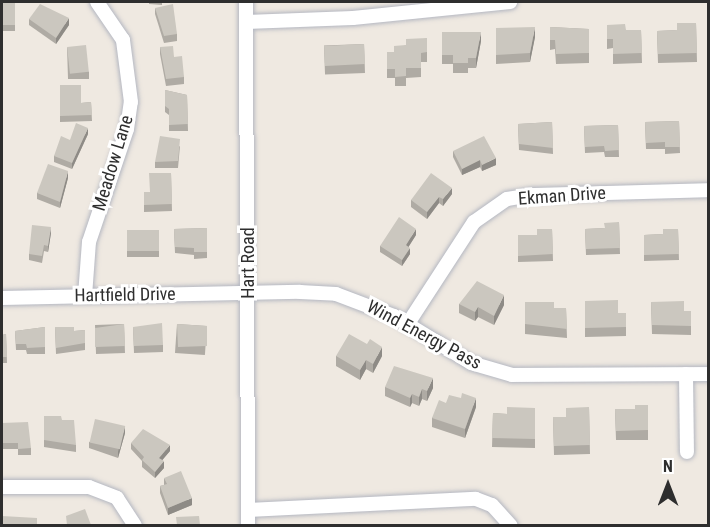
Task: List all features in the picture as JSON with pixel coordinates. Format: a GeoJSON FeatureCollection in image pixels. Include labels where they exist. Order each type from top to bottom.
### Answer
{"type":"FeatureCollection","features":[{"type":"Feature","properties":{"kind":"street","name":"Meadow Lane"},"geometry":{"type":"LineString","coordinates":[[85,296],[89,242],[127,129],[131,102],[123,40],[97,2]]}},
{"type":"Feature","properties":{"kind":"street","name":"Hart Road"},"geometry":{"type":"LineString","coordinates":[[246,2],[248,525]]}},
{"type":"Feature","properties":{"kind":"street"},"geometry":{"type":"LineString","coordinates":[[246,21],[365,17],[488,2],[510,2]]}},
{"type":"Feature","properties":{"kind":"street","name":"Ekman Drive"},"geometry":{"type":"LineString","coordinates":[[407,325],[474,222],[507,199],[533,195],[708,190]]}},
{"type":"Feature","properties":{"kind":"street","name":"Hartfield Drive"},"geometry":{"type":"LineString","coordinates":[[2,298],[248,293]]}},
{"type":"Feature","properties":{"kind":"street","name":"Wind Energy Pass"},"geometry":{"type":"LineString","coordinates":[[248,293],[336,294],[370,304],[471,363],[512,375],[708,374]]}},
{"type":"Feature","properties":{"kind":"street"},"geometry":{"type":"LineString","coordinates":[[686,374],[687,452]]}},
{"type":"Feature","properties":{"kind":"street"},"geometry":{"type":"LineString","coordinates":[[2,487],[89,486],[117,498],[135,525]]}},
{"type":"Feature","properties":{"kind":"street"},"geometry":{"type":"LineString","coordinates":[[248,510],[465,499],[492,505],[511,525]]}},
{"type":"Feature","properties":{"kind":"building"},"geometry":{"type":"Polygon","coordinates":[[[2,2],[15,2],[15,25],[2,25],[2,2]]]}},
{"type":"Feature","properties":{"kind":"building"},"geometry":{"type":"Polygon","coordinates":[[[40,4],[69,18],[56,38],[29,19],[40,4]]]}},
{"type":"Feature","properties":{"kind":"building"},"geometry":{"type":"Polygon","coordinates":[[[173,4],[177,34],[164,36],[155,8],[173,4]]]}},
{"type":"Feature","properties":{"kind":"building"},"geometry":{"type":"Polygon","coordinates":[[[677,23],[696,23],[697,53],[658,54],[657,31],[677,30],[677,23]]]}},
{"type":"Feature","properties":{"kind":"building"},"geometry":{"type":"Polygon","coordinates":[[[625,24],[626,30],[641,30],[642,53],[613,54],[613,39],[607,39],[607,25],[625,24]]]}},
{"type":"Feature","properties":{"kind":"building"},"geometry":{"type":"Polygon","coordinates":[[[535,27],[530,53],[496,55],[496,28],[535,27]]]}},
{"type":"Feature","properties":{"kind":"building"},"geometry":{"type":"Polygon","coordinates":[[[550,27],[589,29],[589,53],[556,54],[555,40],[550,40],[550,27]]]}},
{"type":"Feature","properties":{"kind":"building"},"geometry":{"type":"Polygon","coordinates":[[[442,32],[481,32],[476,58],[468,58],[468,63],[453,63],[453,55],[442,55],[442,32]]]}},
{"type":"Feature","properties":{"kind":"building"},"geometry":{"type":"Polygon","coordinates":[[[427,38],[427,52],[421,53],[421,68],[406,68],[406,76],[395,77],[395,69],[387,69],[387,52],[394,52],[394,46],[406,45],[406,39],[427,38]]]}},
{"type":"Feature","properties":{"kind":"building"},"geometry":{"type":"Polygon","coordinates":[[[364,44],[365,64],[325,66],[324,46],[364,44]]]}},
{"type":"Feature","properties":{"kind":"building"},"geometry":{"type":"Polygon","coordinates":[[[86,45],[89,72],[70,74],[67,47],[86,45]]]}},
{"type":"Feature","properties":{"kind":"building"},"geometry":{"type":"Polygon","coordinates":[[[173,46],[174,57],[182,56],[184,77],[166,79],[160,47],[173,46]]]}},
{"type":"Feature","properties":{"kind":"building"},"geometry":{"type":"Polygon","coordinates":[[[60,85],[81,85],[81,103],[91,102],[92,115],[60,116],[60,85]]]}},
{"type":"Feature","properties":{"kind":"building"},"geometry":{"type":"Polygon","coordinates":[[[165,90],[187,95],[188,124],[169,125],[169,109],[165,106],[165,90]]]}},
{"type":"Feature","properties":{"kind":"building"},"geometry":{"type":"Polygon","coordinates":[[[679,121],[680,147],[665,147],[665,142],[646,143],[645,122],[679,121]]]}},
{"type":"Feature","properties":{"kind":"building"},"geometry":{"type":"Polygon","coordinates":[[[552,122],[553,148],[519,144],[518,124],[552,122]]]}},
{"type":"Feature","properties":{"kind":"building"},"geometry":{"type":"Polygon","coordinates":[[[76,123],[88,128],[72,163],[54,156],[61,136],[70,140],[76,123]]]}},
{"type":"Feature","properties":{"kind":"building"},"geometry":{"type":"Polygon","coordinates":[[[618,125],[619,150],[605,151],[604,146],[585,147],[584,126],[618,125]]]}},
{"type":"Feature","properties":{"kind":"building"},"geometry":{"type":"Polygon","coordinates":[[[160,136],[180,139],[178,161],[155,162],[160,136]]]}},
{"type":"Feature","properties":{"kind":"building"},"geometry":{"type":"Polygon","coordinates":[[[484,136],[496,158],[482,165],[480,160],[462,169],[453,151],[484,136]]]}},
{"type":"Feature","properties":{"kind":"building"},"geometry":{"type":"Polygon","coordinates":[[[48,164],[68,171],[60,202],[37,193],[48,164]]]}},
{"type":"Feature","properties":{"kind":"building"},"geometry":{"type":"Polygon","coordinates":[[[149,173],[171,173],[172,204],[144,205],[144,192],[150,192],[149,173]]]}},
{"type":"Feature","properties":{"kind":"building"},"geometry":{"type":"Polygon","coordinates":[[[431,173],[452,188],[443,199],[439,197],[427,212],[411,200],[431,173]]]}},
{"type":"Feature","properties":{"kind":"building"},"geometry":{"type":"Polygon","coordinates":[[[399,217],[416,229],[406,245],[410,248],[402,260],[380,246],[399,217]]]}},
{"type":"Feature","properties":{"kind":"building"},"geometry":{"type":"Polygon","coordinates":[[[619,222],[620,248],[586,249],[585,229],[605,228],[604,223],[619,222]]]}},
{"type":"Feature","properties":{"kind":"building"},"geometry":{"type":"Polygon","coordinates":[[[32,225],[51,227],[48,246],[44,245],[42,256],[29,254],[32,225]]]}},
{"type":"Feature","properties":{"kind":"building"},"geometry":{"type":"Polygon","coordinates":[[[207,228],[207,252],[194,252],[194,248],[175,247],[174,229],[207,228]]]}},
{"type":"Feature","properties":{"kind":"building"},"geometry":{"type":"Polygon","coordinates":[[[537,229],[552,229],[553,254],[518,256],[518,235],[537,235],[537,229]]]}},
{"type":"Feature","properties":{"kind":"building"},"geometry":{"type":"Polygon","coordinates":[[[663,229],[678,229],[679,254],[644,255],[644,235],[663,234],[663,229]]]}},
{"type":"Feature","properties":{"kind":"building"},"geometry":{"type":"Polygon","coordinates":[[[127,230],[159,230],[159,251],[127,251],[127,230]]]}},
{"type":"Feature","properties":{"kind":"building"},"geometry":{"type":"Polygon","coordinates":[[[477,281],[504,295],[494,316],[478,307],[475,312],[459,304],[477,281]]]}},
{"type":"Feature","properties":{"kind":"building"},"geometry":{"type":"Polygon","coordinates":[[[618,300],[618,313],[626,313],[626,327],[585,328],[585,301],[618,300]]]}},
{"type":"Feature","properties":{"kind":"building"},"geometry":{"type":"Polygon","coordinates":[[[684,301],[684,311],[691,311],[691,326],[652,325],[651,302],[684,301]]]}},
{"type":"Feature","properties":{"kind":"building"},"geometry":{"type":"Polygon","coordinates":[[[525,302],[554,302],[554,308],[566,308],[567,329],[525,324],[525,302]]]}},
{"type":"Feature","properties":{"kind":"building"},"geometry":{"type":"Polygon","coordinates":[[[162,323],[163,345],[134,346],[133,327],[162,323]]]}},
{"type":"Feature","properties":{"kind":"building"},"geometry":{"type":"Polygon","coordinates":[[[124,324],[125,346],[95,347],[95,328],[124,324]]]}},
{"type":"Feature","properties":{"kind":"building"},"geometry":{"type":"Polygon","coordinates":[[[177,324],[207,326],[207,346],[178,347],[177,324]]]}},
{"type":"Feature","properties":{"kind":"building"},"geometry":{"type":"Polygon","coordinates":[[[45,327],[45,347],[27,348],[26,344],[16,344],[15,331],[45,327]]]}},
{"type":"Feature","properties":{"kind":"building"},"geometry":{"type":"Polygon","coordinates":[[[55,327],[74,327],[74,331],[85,330],[85,343],[56,348],[55,327]]]}},
{"type":"Feature","properties":{"kind":"building"},"geometry":{"type":"Polygon","coordinates":[[[6,334],[7,357],[2,357],[2,335],[6,334]]]}},
{"type":"Feature","properties":{"kind":"building"},"geometry":{"type":"Polygon","coordinates":[[[349,334],[367,344],[370,339],[382,347],[373,364],[366,360],[360,370],[336,356],[349,334]]]}},
{"type":"Feature","properties":{"kind":"building"},"geometry":{"type":"Polygon","coordinates":[[[394,366],[433,378],[427,391],[422,389],[419,397],[412,394],[410,398],[385,387],[394,366]]]}},
{"type":"Feature","properties":{"kind":"building"},"geometry":{"type":"Polygon","coordinates":[[[462,393],[476,398],[465,429],[432,418],[439,400],[446,403],[449,395],[461,398],[462,393]]]}},
{"type":"Feature","properties":{"kind":"building"},"geometry":{"type":"Polygon","coordinates":[[[635,405],[648,405],[648,430],[616,431],[615,409],[635,409],[635,405]]]}},
{"type":"Feature","properties":{"kind":"building"},"geometry":{"type":"Polygon","coordinates":[[[507,407],[535,408],[535,439],[492,438],[493,413],[507,414],[507,407]]]}},
{"type":"Feature","properties":{"kind":"building"},"geometry":{"type":"Polygon","coordinates":[[[589,407],[590,445],[554,446],[553,417],[566,417],[566,408],[589,407]]]}},
{"type":"Feature","properties":{"kind":"building"},"geometry":{"type":"Polygon","coordinates":[[[44,416],[61,416],[62,420],[74,420],[76,445],[44,440],[44,416]]]}},
{"type":"Feature","properties":{"kind":"building"},"geometry":{"type":"Polygon","coordinates":[[[95,419],[125,426],[120,449],[90,442],[95,419]]]}},
{"type":"Feature","properties":{"kind":"building"},"geometry":{"type":"Polygon","coordinates":[[[28,422],[31,448],[18,449],[18,443],[2,443],[2,423],[28,422]]]}},
{"type":"Feature","properties":{"kind":"building"},"geometry":{"type":"Polygon","coordinates":[[[143,429],[170,445],[159,458],[164,461],[155,472],[142,460],[144,457],[131,443],[143,429]]]}},
{"type":"Feature","properties":{"kind":"building"},"geometry":{"type":"Polygon","coordinates":[[[181,471],[192,498],[168,508],[160,486],[167,484],[164,478],[181,471]]]}},
{"type":"Feature","properties":{"kind":"building"},"geometry":{"type":"Polygon","coordinates":[[[85,509],[91,525],[67,525],[66,516],[85,509]]]}},
{"type":"Feature","properties":{"kind":"building"},"geometry":{"type":"Polygon","coordinates":[[[2,516],[37,518],[37,525],[2,525],[2,516]]]}},
{"type":"Feature","properties":{"kind":"building"},"geometry":{"type":"Polygon","coordinates":[[[199,516],[200,525],[177,525],[176,517],[199,516]]]}}]}
